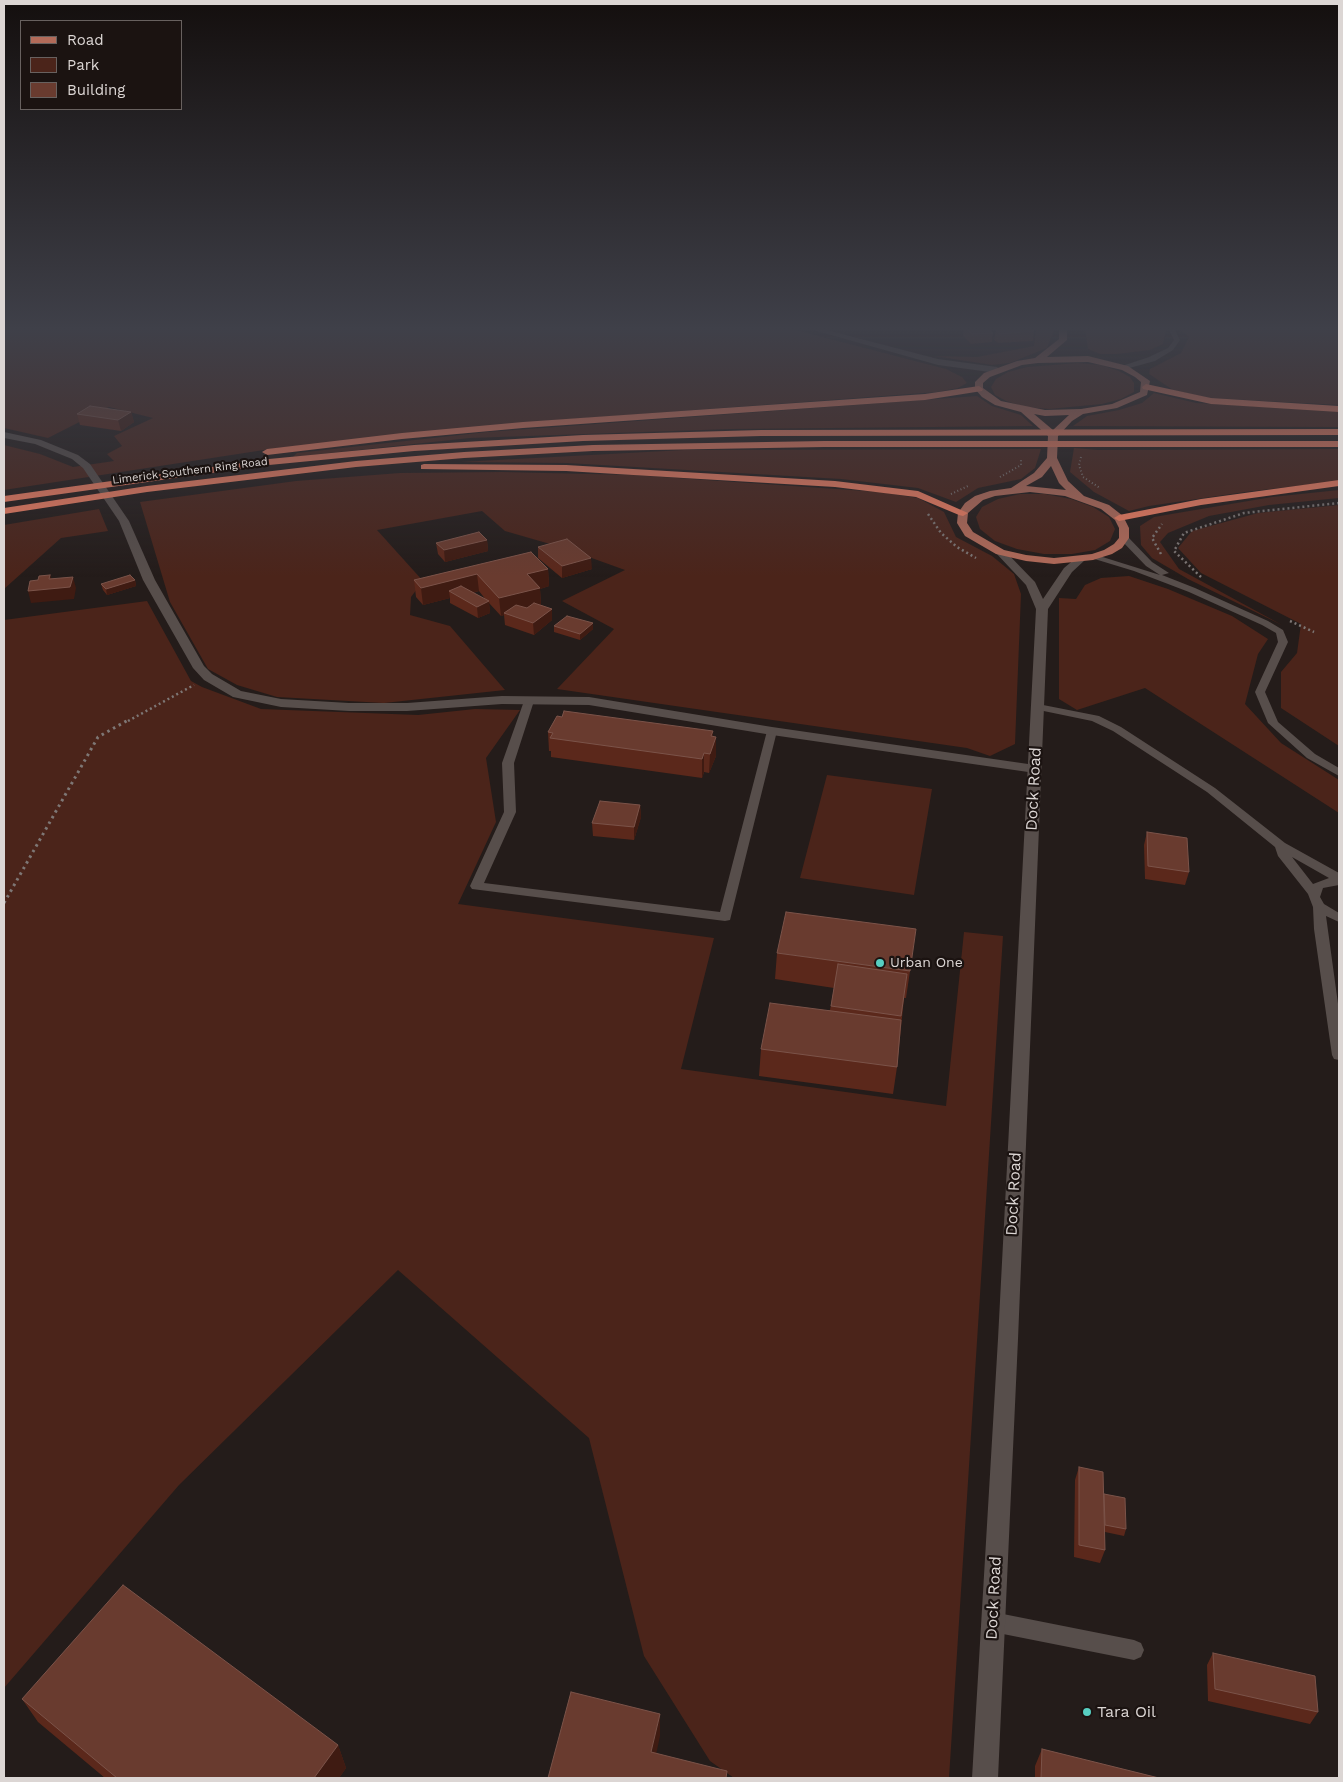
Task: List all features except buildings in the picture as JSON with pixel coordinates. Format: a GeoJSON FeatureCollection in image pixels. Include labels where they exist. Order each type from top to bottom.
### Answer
{"type":"FeatureCollection","features":[{"type":"Feature","properties":{"kind":"highway"},"geometry":{"type":"LineString","coordinates":[[4,493],[295,448],[402,436],[708,411]]}},
{"type":"Feature","properties":{"kind":"highway","name":"Limerick Southern Ring Road"},"geometry":{"type":"LineString","coordinates":[[4,500],[269,462],[492,442],[666,434],[1128,431],[1339,432]]}},
{"type":"Feature","properties":{"kind":"highway","name":"Limerick Southern Ring Road"},"geometry":{"type":"LineString","coordinates":[[4,511],[254,475],[464,455],[593,448],[713,445],[1339,444]]}},
{"type":"Feature","properties":{"kind":"highway"},"geometry":{"type":"LineString","coordinates":[[52,503],[347,471],[425,467],[566,468],[836,484],[896,490],[918,494],[963,513]]}},
{"type":"Feature","properties":{"kind":"highway"},"geometry":{"type":"LineString","coordinates":[[4,519],[277,478]]}},
{"type":"Feature","properties":{"kind":"highway"},"geometry":{"type":"LineString","coordinates":[[1118,518],[1201,502],[1339,483]]}},
{"type":"Feature","properties":{"kind":"main road"},"geometry":{"type":"LineString","coordinates":[[1025,411],[1053,435]]}},
{"type":"Feature","properties":{"kind":"main road"},"geometry":{"type":"LineString","coordinates":[[1032,411],[1045,413],[1086,411]]}},
{"type":"Feature","properties":{"kind":"main road"},"geometry":{"type":"LineString","coordinates":[[1081,412],[1069,419],[1053,435],[1052,458],[1064,483],[1084,498]]}},
{"type":"Feature","properties":{"kind":"main road"},"geometry":{"type":"LineString","coordinates":[[4,436],[38,442],[75,457],[87,466],[124,521],[149,580],[199,668],[208,677],[237,694],[281,703],[407,707],[502,700],[589,701],[772,731],[1035,769]]}},
{"type":"Feature","properties":{"kind":"main road"},"geometry":{"type":"LineString","coordinates":[[1012,490],[1038,475],[1052,458]]}},
{"type":"Feature","properties":{"kind":"main road"},"geometry":{"type":"LineString","coordinates":[[1012,490],[1049,490],[1084,498],[1105,507],[1118,518],[1124,528],[1124,538],[1113,549],[1093,558],[1080,560],[1054,561],[1026,558],[1000,552],[969,534],[962,523],[963,513],[969,505],[980,498],[1012,490]]}},
{"type":"Feature","properties":{"kind":"main road","name":"Dock Road"},"geometry":{"type":"LineString","coordinates":[[985,1778],[1042,609],[1031,584],[1000,552]]}},
{"type":"Feature","properties":{"kind":"main road"},"geometry":{"type":"LineString","coordinates":[[1042,609],[1068,570],[1080,560]]}},
{"type":"Feature","properties":{"kind":"lane"},"geometry":{"type":"LineString","coordinates":[[1124,538],[1149,564],[1192,590]]}},
{"type":"Feature","properties":{"kind":"lane"},"geometry":{"type":"LineString","coordinates":[[1093,558],[1138,569],[1192,590],[1265,623],[1280,632],[1284,642],[1260,692],[1273,723],[1312,756],[1339,773]]}},
{"type":"Feature","properties":{"kind":"lane"},"geometry":{"type":"LineString","coordinates":[[529,701],[508,763],[510,812],[476,886],[725,917],[772,731]]}},
{"type":"Feature","properties":{"kind":"lane"},"geometry":{"type":"LineString","coordinates":[[1038,707],[1094,718],[1117,729],[1211,790],[1281,846],[1339,879]]}},
{"type":"Feature","properties":{"kind":"lane"},"geometry":{"type":"LineString","coordinates":[[1281,846],[1282,853],[1314,893],[1319,907],[1320,929],[1339,1055]]}},
{"type":"Feature","properties":{"kind":"lane"},"geometry":{"type":"LineString","coordinates":[[1314,893],[1319,885],[1339,879]]}},
{"type":"Feature","properties":{"kind":"lane"},"geometry":{"type":"LineString","coordinates":[[1319,907],[1339,918]]}},
{"type":"Feature","properties":{"kind":"lane"},"geometry":{"type":"LineString","coordinates":[[993,1622],[1134,1650]]}},
{"type":"Feature","properties":{"kind":"path"},"geometry":{"type":"LineString","coordinates":[[1207,580],[1198,575],[1174,551],[1184,533],[1244,513],[1339,503]]}},
{"type":"Feature","properties":{"kind":"path"},"geometry":{"type":"LineString","coordinates":[[1287,619],[1314,632]]}},
{"type":"Feature","properties":{"kind":"path"},"geometry":{"type":"LineString","coordinates":[[4,903],[98,737],[208,677]]}},
{"type":"Feature","properties":{"kind":"green space"},"geometry":{"type":"Polygon","coordinates":[[[4,411],[101,411],[48,438],[4,428],[4,411]]]}},
{"type":"Feature","properties":{"kind":"green space"},"geometry":{"type":"Polygon","coordinates":[[[126,411],[679,411],[546,421],[277,448],[4,490],[4,445],[40,454],[73,467],[114,461],[107,454],[122,446],[114,436],[153,418],[126,411]]]}},
{"type":"Feature","properties":{"kind":"green space"},"geometry":{"type":"Polygon","coordinates":[[[771,411],[1009,411],[1021,415],[1033,426],[731,429],[470,438],[293,457],[297,453],[487,432],[771,411]]]}},
{"type":"Feature","properties":{"kind":"green space"},"geometry":{"type":"Polygon","coordinates":[[[1113,411],[1339,411],[1339,427],[1073,426],[1087,416],[1113,411]]]}},
{"type":"Feature","properties":{"kind":"green space"},"geometry":{"type":"Polygon","coordinates":[[[1074,448],[1098,450],[1339,449],[1339,481],[1245,492],[1149,506],[1129,511],[1094,492],[1070,472],[1074,448]]]}},
{"type":"Feature","properties":{"kind":"green space"},"geometry":{"type":"Polygon","coordinates":[[[1041,449],[1035,468],[1021,479],[978,488],[956,502],[918,488],[841,479],[567,463],[460,462],[684,450],[1041,449]]]}},
{"type":"Feature","properties":{"kind":"green space"},"geometry":{"type":"Polygon","coordinates":[[[502,472],[633,475],[880,492],[918,498],[944,512],[956,537],[992,556],[1014,574],[1021,594],[1015,744],[990,756],[967,748],[557,689],[614,629],[562,601],[625,570],[564,548],[505,531],[482,511],[377,530],[423,581],[411,597],[410,615],[450,626],[505,690],[384,703],[277,697],[237,685],[208,669],[170,602],[140,502],[296,481],[400,473],[502,472]]]}},
{"type":"Feature","properties":{"kind":"green space"},"geometry":{"type":"Polygon","coordinates":[[[1339,490],[1339,498],[1269,505],[1209,516],[1168,533],[1160,542],[1179,569],[1282,625],[1188,579],[1152,558],[1141,545],[1140,526],[1154,517],[1272,497],[1339,490]]]}},
{"type":"Feature","properties":{"kind":"green space"},"geometry":{"type":"Polygon","coordinates":[[[1020,494],[1045,494],[1071,499],[1093,507],[1109,517],[1115,529],[1110,541],[1095,550],[1072,554],[1044,554],[1017,549],[995,541],[980,529],[976,517],[982,507],[998,499],[1020,494]]]}},
{"type":"Feature","properties":{"kind":"green space"},"geometry":{"type":"Polygon","coordinates":[[[1339,505],[1339,746],[1281,708],[1281,672],[1297,653],[1301,624],[1201,573],[1178,548],[1192,531],[1258,513],[1339,505]]]}},
{"type":"Feature","properties":{"kind":"green space"},"geometry":{"type":"Polygon","coordinates":[[[99,509],[108,531],[61,538],[4,589],[4,525],[99,509]]]}},
{"type":"Feature","properties":{"kind":"green space"},"geometry":{"type":"Polygon","coordinates":[[[1129,576],[1168,589],[1232,616],[1268,639],[1258,654],[1245,704],[1281,743],[1339,780],[1339,813],[1145,688],[1077,710],[1059,699],[1059,598],[1076,599],[1085,585],[1101,578],[1129,576]]]}},
{"type":"Feature","properties":{"kind":"green space"},"geometry":{"type":"Polygon","coordinates":[[[147,601],[191,681],[261,709],[418,715],[475,709],[520,710],[486,758],[496,822],[458,904],[714,938],[681,1069],[946,1106],[964,932],[1003,936],[949,1778],[734,1778],[710,1761],[644,1656],[589,1438],[398,1270],[179,1485],[4,1688],[4,620],[147,601]]]}},
{"type":"Feature","properties":{"kind":"green space"},"geometry":{"type":"Polygon","coordinates":[[[827,775],[932,789],[914,895],[800,878],[827,775]]]}},
{"type":"Feature","properties":{"kind":"place","name":"Urban One"},"geometry":{"type":"Point","coordinates":[880,963]}},
{"type":"Feature","properties":{"kind":"place","name":"Tara Oil"},"geometry":{"type":"Point","coordinates":[1087,1712]}}]}
